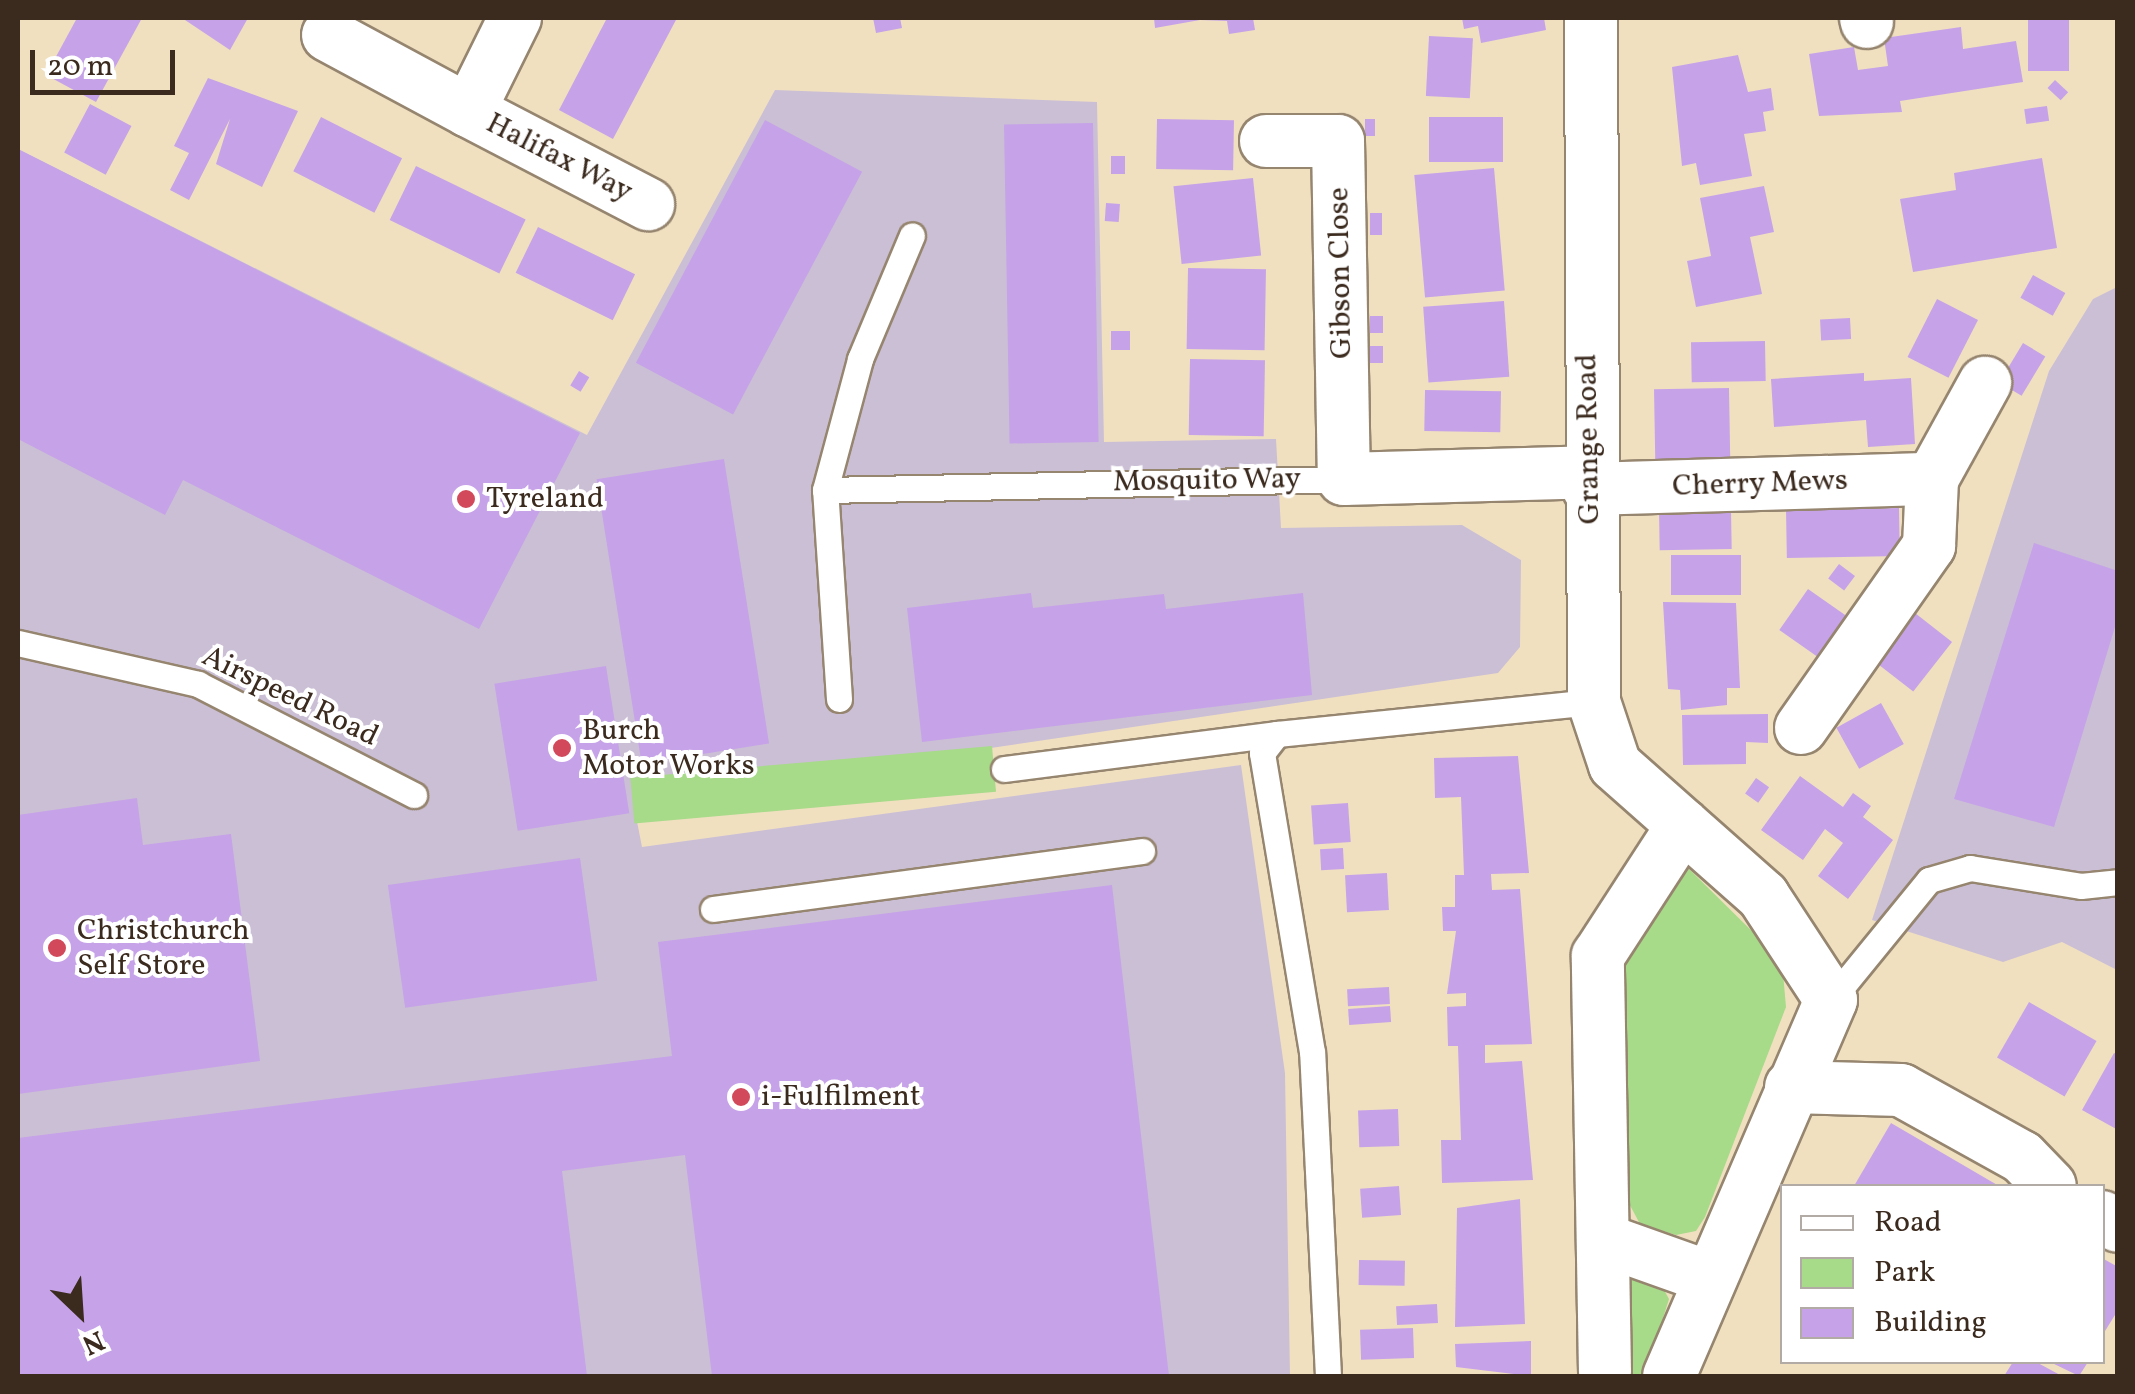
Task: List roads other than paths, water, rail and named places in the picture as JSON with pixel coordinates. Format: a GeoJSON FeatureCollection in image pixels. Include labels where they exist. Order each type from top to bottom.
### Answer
{"type":"FeatureCollection","features":[{"type":"Feature","properties":{"kind":"street","name":"Halifax Way"},"geometry":{"type":"LineString","coordinates":[[469,112],[515,18]]}},
{"type":"Feature","properties":{"kind":"street","name":"Grange Road"},"geometry":{"type":"LineString","coordinates":[[1591,18],[1589,481],[1594,702],[1615,764],[1763,896],[1831,1000]]}},
{"type":"Feature","properties":{"kind":"street","name":"Halifax Way"},"geometry":{"type":"LineString","coordinates":[[328,35],[648,204]]}},
{"type":"Feature","properties":{"kind":"street","name":"Gibson Close"},"geometry":{"type":"LineString","coordinates":[[1266,141],[1338,140],[1344,479]]}},
{"type":"Feature","properties":{"kind":"street"},"geometry":{"type":"LineString","coordinates":[[1801,728],[1930,546],[1932,479],[1985,383]]}},
{"type":"Feature","properties":{"kind":"street","name":"Mosquito Way"},"geometry":{"type":"LineString","coordinates":[[1344,479],[1589,481]]}},
{"type":"Feature","properties":{"kind":"street","name":"Cherry Mews"},"geometry":{"type":"LineString","coordinates":[[1589,481],[1932,479]]}},
{"type":"Feature","properties":{"kind":"street"},"geometry":{"type":"LineString","coordinates":[[1605,1372],[1598,956],[1684,825]]}},
{"type":"Feature","properties":{"kind":"street"},"geometry":{"type":"LineString","coordinates":[[1668,1376],[1705,1276],[1831,1000]]}},
{"type":"Feature","properties":{"kind":"street"},"geometry":{"type":"LineString","coordinates":[[1791,1087],[1901,1090],[2022,1156],[2044,1184]]}},
{"type":"Feature","properties":{"kind":"street"},"geometry":{"type":"LineString","coordinates":[[1604,1240],[1705,1276]]}},
{"type":"Feature","properties":{"kind":"lane"},"geometry":{"type":"LineString","coordinates":[[839,699],[825,490],[860,359],[912,236]]}},
{"type":"Feature","properties":{"kind":"lane","name":"Mosquito Way"},"geometry":{"type":"LineString","coordinates":[[825,490],[1344,479]]}},
{"type":"Feature","properties":{"kind":"lane","name":"Airspeed Road"},"geometry":{"type":"LineString","coordinates":[[18,643],[198,684],[414,795]]}},
{"type":"Feature","properties":{"kind":"lane"},"geometry":{"type":"LineString","coordinates":[[1004,769],[1269,744],[1594,702]]}},
{"type":"Feature","properties":{"kind":"lane"},"geometry":{"type":"LineString","coordinates":[[1269,744],[1312,1052],[1328,1376]]}},
{"type":"Feature","properties":{"kind":"lane"},"geometry":{"type":"LineString","coordinates":[[714,909],[1142,850]]}},
{"type":"Feature","properties":{"kind":"lane"},"geometry":{"type":"LineString","coordinates":[[1831,1000],[1929,880],[1970,868],[2081,886],[2118,882]]}},
{"type":"Feature","properties":{"kind":"place","name":"Tyreland"},"geometry":{"type":"Point","coordinates":[466,499]}},
{"type":"Feature","properties":{"kind":"place","name":"Burch Motor Works"},"geometry":{"type":"Point","coordinates":[562,748]}},
{"type":"Feature","properties":{"kind":"place","name":"Christchurch Self Store"},"geometry":{"type":"Point","coordinates":[57,948]}},
{"type":"Feature","properties":{"kind":"place","name":"i-Fulfilment"},"geometry":{"type":"Point","coordinates":[741,1097]}}]}
